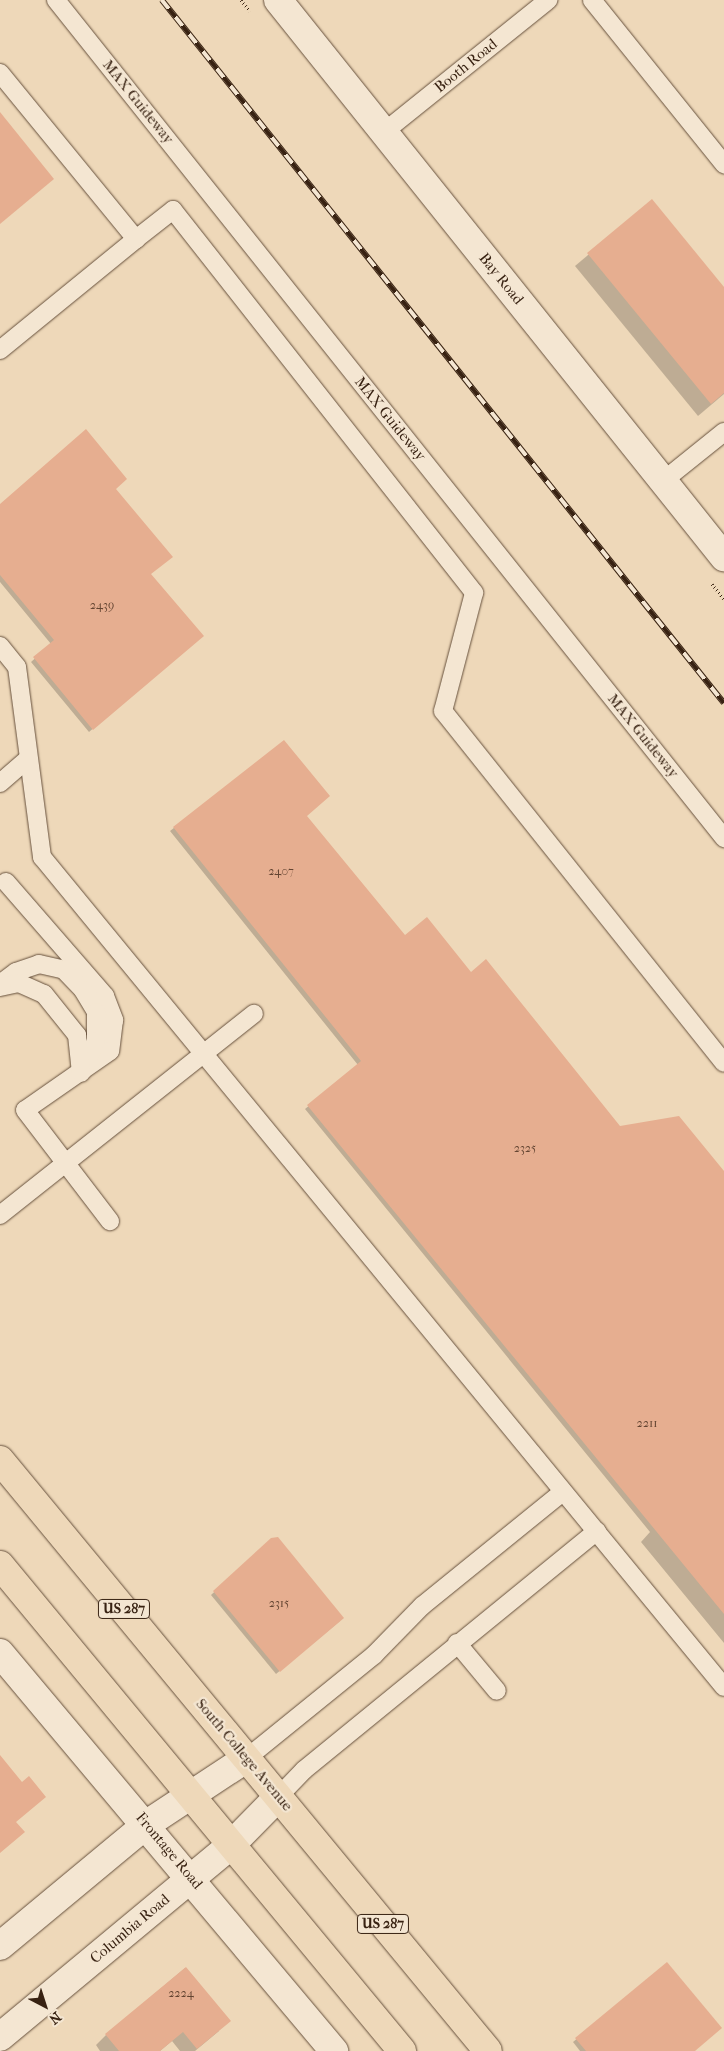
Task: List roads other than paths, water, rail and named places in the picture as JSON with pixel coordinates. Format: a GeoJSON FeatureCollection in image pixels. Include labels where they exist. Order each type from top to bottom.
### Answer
{"type":"FeatureCollection","features":[{"type":"Feature","properties":{"kind":"highway","name":"South College Avenue"},"geometry":{"type":"LineString","coordinates":[[0,1460],[488,2051]]}},
{"type":"Feature","properties":{"kind":"highway"},"geometry":{"type":"LineString","coordinates":[[0,1565],[402,2051]]}},
{"type":"Feature","properties":{"kind":"street","name":"Bay Road"},"geometry":{"type":"LineString","coordinates":[[278,0],[724,558]]}},
{"type":"Feature","properties":{"kind":"street","name":"Frontage Road"},"geometry":{"type":"LineString","coordinates":[[0,1653],[147,1824],[334,2051]]}},
{"type":"Feature","properties":{"kind":"street"},"geometry":{"type":"LineString","coordinates":[[0,1946],[147,1824],[247,1758]]}},
{"type":"Feature","properties":{"kind":"street","name":"Columbia Road"},"geometry":{"type":"LineString","coordinates":[[0,2037],[231,1845],[279,1796]]}},
{"type":"Feature","properties":{"kind":"lane","name":"MAX Guideway"},"geometry":{"type":"LineString","coordinates":[[56,0],[724,838]]}},
{"type":"Feature","properties":{"kind":"lane","name":"Booth Road"},"geometry":{"type":"LineString","coordinates":[[384,132],[548,0]]}},
{"type":"Feature","properties":{"kind":"lane"},"geometry":{"type":"LineString","coordinates":[[592,0],[724,164]]}},
{"type":"Feature","properties":{"kind":"lane"},"geometry":{"type":"LineString","coordinates":[[0,73],[136,240]]}},
{"type":"Feature","properties":{"kind":"lane"},"geometry":{"type":"LineString","coordinates":[[0,350],[173,210],[474,592],[443,711],[724,1063]]}},
{"type":"Feature","properties":{"kind":"lane"},"geometry":{"type":"LineString","coordinates":[[663,481],[724,432]]}},
{"type":"Feature","properties":{"kind":"lane"},"geometry":{"type":"LineString","coordinates":[[0,646],[17,667],[42,857],[724,1687]]}},
{"type":"Feature","properties":{"kind":"lane"},"geometry":{"type":"LineString","coordinates":[[0,783],[28,759]]}},
{"type":"Feature","properties":{"kind":"lane"},"geometry":{"type":"LineString","coordinates":[[6,882],[105,996],[114,1020],[110,1051],[81,1073],[25,1110],[110,1221]]}},
{"type":"Feature","properties":{"kind":"lane"},"geometry":{"type":"LineString","coordinates":[[0,986],[16,972],[40,964],[64,970],[83,990],[96,1012],[96,1041],[81,1073]]}},
{"type":"Feature","properties":{"kind":"lane"},"geometry":{"type":"LineString","coordinates":[[0,986],[19,983],[44,994],[77,1035],[81,1073]]}},
{"type":"Feature","properties":{"kind":"lane"},"geometry":{"type":"LineString","coordinates":[[0,1214],[254,1014]]}},
{"type":"Feature","properties":{"kind":"lane"},"geometry":{"type":"LineString","coordinates":[[247,1758],[374,1654],[422,1606],[563,1492]]}},
{"type":"Feature","properties":{"kind":"lane"},"geometry":{"type":"LineString","coordinates":[[279,1796],[304,1770],[457,1643],[597,1531]]}},
{"type":"Feature","properties":{"kind":"lane"},"geometry":{"type":"LineString","coordinates":[[457,1643],[497,1691]]}},
{"type":"Feature","properties":{"kind":"railway"},"geometry":{"type":"LineString","coordinates":[[162,0],[724,703]]}}]}
